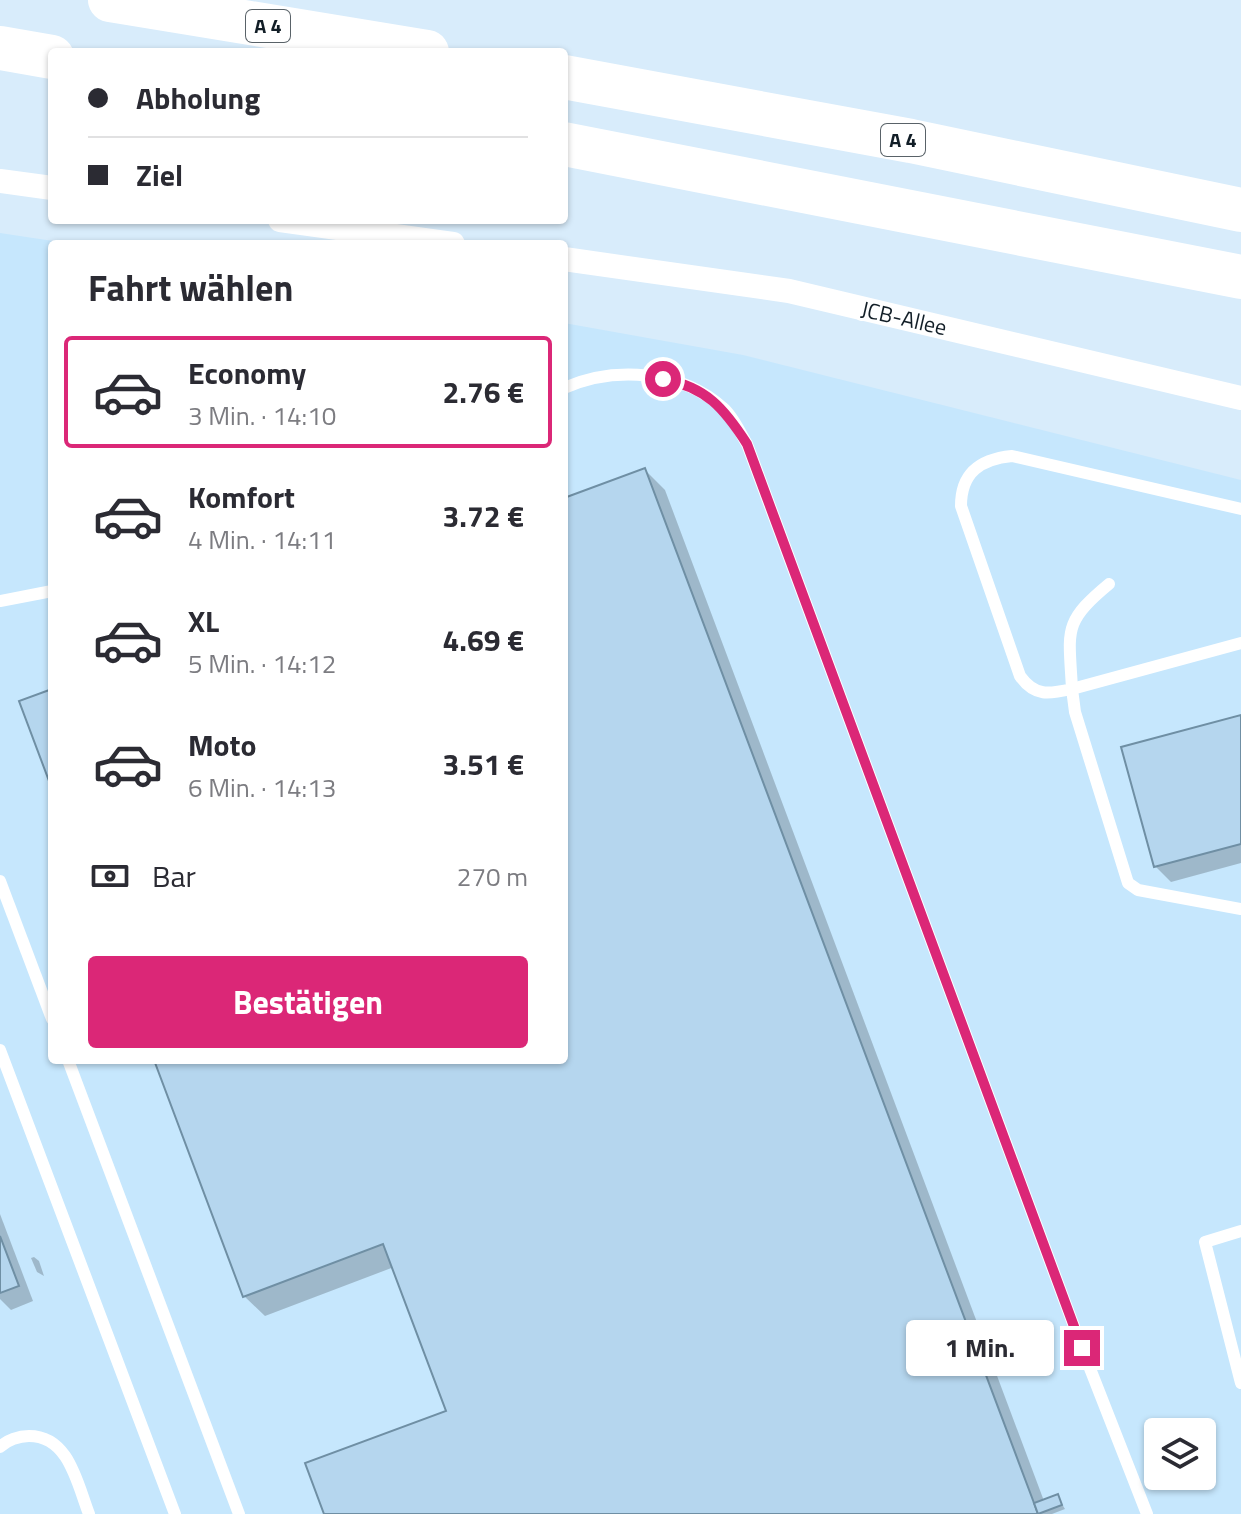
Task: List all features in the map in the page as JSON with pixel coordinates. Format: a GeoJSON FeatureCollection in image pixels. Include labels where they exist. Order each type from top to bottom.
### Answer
{"type":"FeatureCollection","features":[{"type":"Feature","properties":{"kind":"highway","name":"A 4"},"geometry":{"type":"LineString","coordinates":[[110,0],[403,48]]}},
{"type":"Feature","properties":{"kind":"highway"},"geometry":{"type":"LineString","coordinates":[[0,48],[48,56]]}},
{"type":"Feature","properties":{"kind":"highway","name":"A 4"},"geometry":{"type":"LineString","coordinates":[[568,78],[911,141],[1241,210]]}},
{"type":"Feature","properties":{"kind":"highway"},"geometry":{"type":"LineString","coordinates":[[568,145],[1241,277]]}},
{"type":"Feature","properties":{"kind":"street"},"geometry":{"type":"LineString","coordinates":[[0,181],[48,187]]}},
{"type":"Feature","properties":{"kind":"street"},"geometry":{"type":"LineString","coordinates":[[309,224],[424,240]]}},
{"type":"Feature","properties":{"kind":"street","name":"JCB-Allee"},"geometry":{"type":"LineString","coordinates":[[568,260],[789,291],[1241,398]]}},
{"type":"Feature","properties":{"kind":"lane"},"geometry":{"type":"LineString","coordinates":[[568,386],[589,377],[639,375],[686,383],[725,409],[747,444],[1082,1348],[1147,1514]]}},
{"type":"Feature","properties":{"kind":"lane"},"geometry":{"type":"LineString","coordinates":[[1241,509],[1012,456],[979,463],[961,490],[961,506],[1020,676],[1029,689],[1046,695],[1241,643]]}},
{"type":"Feature","properties":{"kind":"lane"},"geometry":{"type":"LineString","coordinates":[[1109,584],[1078,610],[1070,635],[1072,689],[1079,726],[1128,883],[1138,890],[1241,909]]}},
{"type":"Feature","properties":{"kind":"lane"},"geometry":{"type":"LineString","coordinates":[[0,601],[48,592]]}},
{"type":"Feature","properties":{"kind":"lane"},"geometry":{"type":"LineString","coordinates":[[0,881],[48,1008]]}},
{"type":"Feature","properties":{"kind":"lane"},"geometry":{"type":"LineString","coordinates":[[0,1050],[175,1514]]}},
{"type":"Feature","properties":{"kind":"lane"},"geometry":{"type":"LineString","coordinates":[[70,1064],[239,1514]]}},
{"type":"Feature","properties":{"kind":"lane"},"geometry":{"type":"LineString","coordinates":[[1241,1231],[1205,1242],[1241,1383]]}},
{"type":"Feature","properties":{"kind":"lane"},"geometry":{"type":"LineString","coordinates":[[0,1447],[25,1436],[46,1437],[60,1447],[89,1514]]}},
{"type":"Feature","properties":{"kind":"shaded area"},"geometry":{"type":"Polygon","coordinates":[[[0,233],[48,240],[48,1064],[568,1064],[568,324],[743,355],[1241,480],[1241,1514],[0,1514],[0,233]]]}},
{"type":"Feature","properties":{"kind":"building"},"geometry":{"type":"Polygon","coordinates":[[[645,468],[1038,1514],[324,1514],[305,1463],[446,1411],[383,1244],[243,1297],[156,1064],[568,1064],[568,497],[645,468]]]}},
{"type":"Feature","properties":{"kind":"building"},"geometry":{"type":"Polygon","coordinates":[[[48,690],[48,778],[19,701],[48,690]]]}},
{"type":"Feature","properties":{"kind":"building"},"geometry":{"type":"Polygon","coordinates":[[[1241,715],[1241,844],[1154,867],[1121,747],[1241,715]]]}},
{"type":"Feature","properties":{"kind":"building"},"geometry":{"type":"Polygon","coordinates":[[[0,1236],[19,1286],[0,1293],[0,1236]]]}},
{"type":"Feature","properties":{"kind":"building"},"geometry":{"type":"Polygon","coordinates":[[[1058,1494],[1062,1505],[1038,1514],[1034,1503],[1058,1494]]]}},
{"type":"Feature","properties":{"kind":"route"},"geometry":{"type":"LineString","coordinates":[[663,379],[686,383],[725,409],[747,444],[1082,1348]]}}]}
